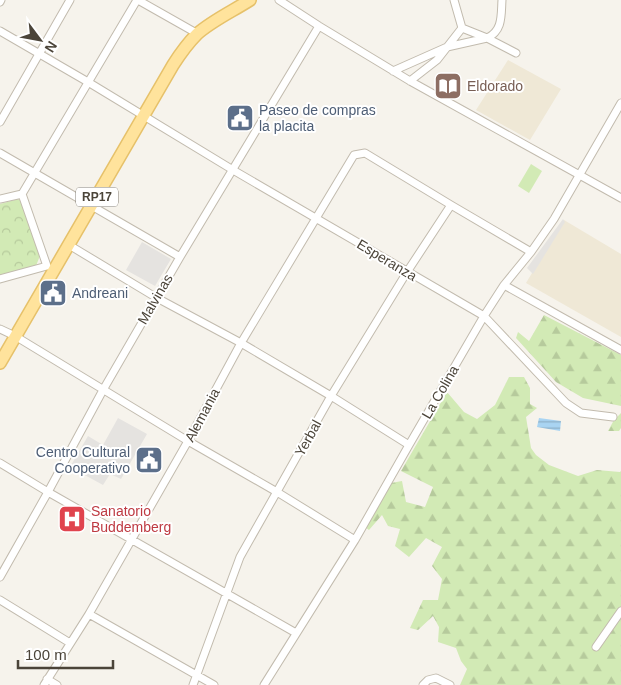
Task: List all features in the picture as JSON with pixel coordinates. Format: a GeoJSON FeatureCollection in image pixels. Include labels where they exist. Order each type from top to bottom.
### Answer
{"type":"FeatureCollection","features":[{"type":"Feature","properties":{"kind":"main road","name":"RP17"},"geometry":{"type":"LineString","coordinates":[[0,363],[50,268],[69,245],[173,65],[186,46],[214,22],[250,0]]}},
{"type":"Feature","properties":{"kind":"street"},"geometry":{"type":"LineString","coordinates":[[0,122],[70,0]]}},
{"type":"Feature","properties":{"kind":"street"},"geometry":{"type":"LineString","coordinates":[[0,199],[22,194],[137,0],[198,34]]}},
{"type":"Feature","properties":{"kind":"street"},"geometry":{"type":"LineString","coordinates":[[279,0],[410,82],[621,198]]}},
{"type":"Feature","properties":{"kind":"street"},"geometry":{"type":"LineString","coordinates":[[454,0],[462,28]]}},
{"type":"Feature","properties":{"kind":"street"},"geometry":{"type":"LineString","coordinates":[[393,71],[447,47],[494,35],[500,25],[502,0]]}},
{"type":"Feature","properties":{"kind":"street","name":"Malvinas"},"geometry":{"type":"LineString","coordinates":[[0,577],[103,390],[180,257],[319,26]]}},
{"type":"Feature","properties":{"kind":"street"},"geometry":{"type":"LineString","coordinates":[[462,28],[516,53]]}},
{"type":"Feature","properties":{"kind":"street"},"geometry":{"type":"LineString","coordinates":[[410,82],[437,60],[462,28]]}},
{"type":"Feature","properties":{"kind":"street","name":"Esperanza"},"geometry":{"type":"LineString","coordinates":[[0,31],[232,170],[484,316],[566,403],[581,413],[613,417]]}},
{"type":"Feature","properties":{"kind":"street","name":"La Colina"},"geometry":{"type":"LineString","coordinates":[[264,685],[355,540],[484,316],[504,285],[554,220],[621,103]]}},
{"type":"Feature","properties":{"kind":"street"},"geometry":{"type":"LineString","coordinates":[[0,153],[180,257]]}},
{"type":"Feature","properties":{"kind":"street","name":"Alemania"},"geometry":{"type":"LineString","coordinates":[[46,682],[89,614],[188,441],[241,343],[354,155],[365,153],[451,205]]}},
{"type":"Feature","properties":{"kind":"street"},"geometry":{"type":"LineString","coordinates":[[0,278],[50,268],[22,194]]}},
{"type":"Feature","properties":{"kind":"street"},"geometry":{"type":"LineString","coordinates":[[451,205],[531,252]]}},
{"type":"Feature","properties":{"kind":"street","name":"Yerbal"},"geometry":{"type":"LineString","coordinates":[[193,685],[240,557],[331,396],[407,272],[451,205]]}},
{"type":"Feature","properties":{"kind":"street"},"geometry":{"type":"LineString","coordinates":[[69,245],[157,298],[241,343],[331,396],[408,445]]}},
{"type":"Feature","properties":{"kind":"street"},"geometry":{"type":"LineString","coordinates":[[504,285],[621,350]]}},
{"type":"Feature","properties":{"kind":"street"},"geometry":{"type":"LineString","coordinates":[[0,329],[15,336],[355,540]]}},
{"type":"Feature","properties":{"kind":"street"},"geometry":{"type":"LineString","coordinates":[[0,463],[226,595],[296,633]]}},
{"type":"Feature","properties":{"kind":"street"},"geometry":{"type":"LineString","coordinates":[[0,600],[70,642]]}},
{"type":"Feature","properties":{"kind":"street"},"geometry":{"type":"LineString","coordinates":[[596,648],[621,611]]}},
{"type":"Feature","properties":{"kind":"street"},"geometry":{"type":"LineString","coordinates":[[89,614],[214,685]]}},
{"type":"Feature","properties":{"kind":"street"},"geometry":{"type":"LineString","coordinates":[[426,683],[436,678],[450,685]]}},
{"type":"Feature","properties":{"kind":"street"},"geometry":{"type":"LineString","coordinates":[[46,682],[57,685]]}},
{"type":"Feature","properties":{"kind":"shaded area"},"geometry":{"type":"Polygon","coordinates":[[[508,60],[561,89],[530,140],[476,110],[508,60]]]}},
{"type":"Feature","properties":{"kind":"shaded area"},"geometry":{"type":"Polygon","coordinates":[[[563,219],[565,222],[533,274],[527,268],[563,219]]]}},
{"type":"Feature","properties":{"kind":"shaded area"},"geometry":{"type":"Polygon","coordinates":[[[564,220],[621,254],[621,337],[526,283],[564,220]]]}},
{"type":"Feature","properties":{"kind":"shaded area"},"geometry":{"type":"Polygon","coordinates":[[[142,242],[171,259],[155,286],[126,270],[142,242]]]}},
{"type":"Feature","properties":{"kind":"shaded area"},"geometry":{"type":"Polygon","coordinates":[[[118,418],[147,434],[121,479],[110,474],[103,485],[70,467],[88,436],[103,445],[118,418]]]}},
{"type":"Feature","properties":{"kind":"green space"},"geometry":{"type":"Polygon","coordinates":[[[531,164],[542,171],[529,193],[518,186],[531,164]]]}},
{"type":"Feature","properties":{"kind":"green space"},"geometry":{"type":"Polygon","coordinates":[[[18,199],[26,204],[41,253],[36,266],[0,276],[0,204],[18,199]]]}},
{"type":"Feature","properties":{"kind":"green space"},"geometry":{"type":"Polygon","coordinates":[[[544,315],[621,355],[621,406],[583,398],[556,382],[516,338],[518,332],[529,341],[544,315]]]}},
{"type":"Feature","properties":{"kind":"green space"},"geometry":{"type":"Polygon","coordinates":[[[509,377],[524,377],[530,388],[530,404],[537,408],[526,417],[531,448],[536,455],[549,465],[578,476],[597,470],[621,471],[621,685],[460,685],[467,669],[461,661],[456,648],[438,642],[439,627],[433,616],[418,630],[410,628],[423,600],[438,600],[442,579],[432,566],[442,547],[426,538],[409,557],[395,546],[400,529],[388,526],[382,515],[369,530],[365,527],[391,483],[402,481],[406,502],[425,507],[433,487],[401,471],[447,392],[464,412],[477,419],[495,405],[509,377]]]}},
{"type":"Feature","properties":{"kind":"green space"},"geometry":{"type":"Polygon","coordinates":[[[621,413],[621,428],[619,431],[608,431],[614,420],[621,413]]]}},
{"type":"Feature","properties":{"kind":"water"},"geometry":{"type":"Polygon","coordinates":[[[539,418],[561,421],[560,431],[537,427],[539,418]]]}},
{"type":"Feature","properties":{"kind":"place","name":"Eldorado"},"geometry":{"type":"Point","coordinates":[448,86]}},
{"type":"Feature","properties":{"kind":"place","name":"Paseo de compras la placita"},"geometry":{"type":"Point","coordinates":[240,118]}},
{"type":"Feature","properties":{"kind":"place","name":"Andreani"},"geometry":{"type":"Point","coordinates":[53,293]}},
{"type":"Feature","properties":{"kind":"place","name":"Centro Cultural Cooperativo"},"geometry":{"type":"Point","coordinates":[149,460]}},
{"type":"Feature","properties":{"kind":"place","name":"Sanatorio Buddemberg"},"geometry":{"type":"Point","coordinates":[72,519]}}]}
